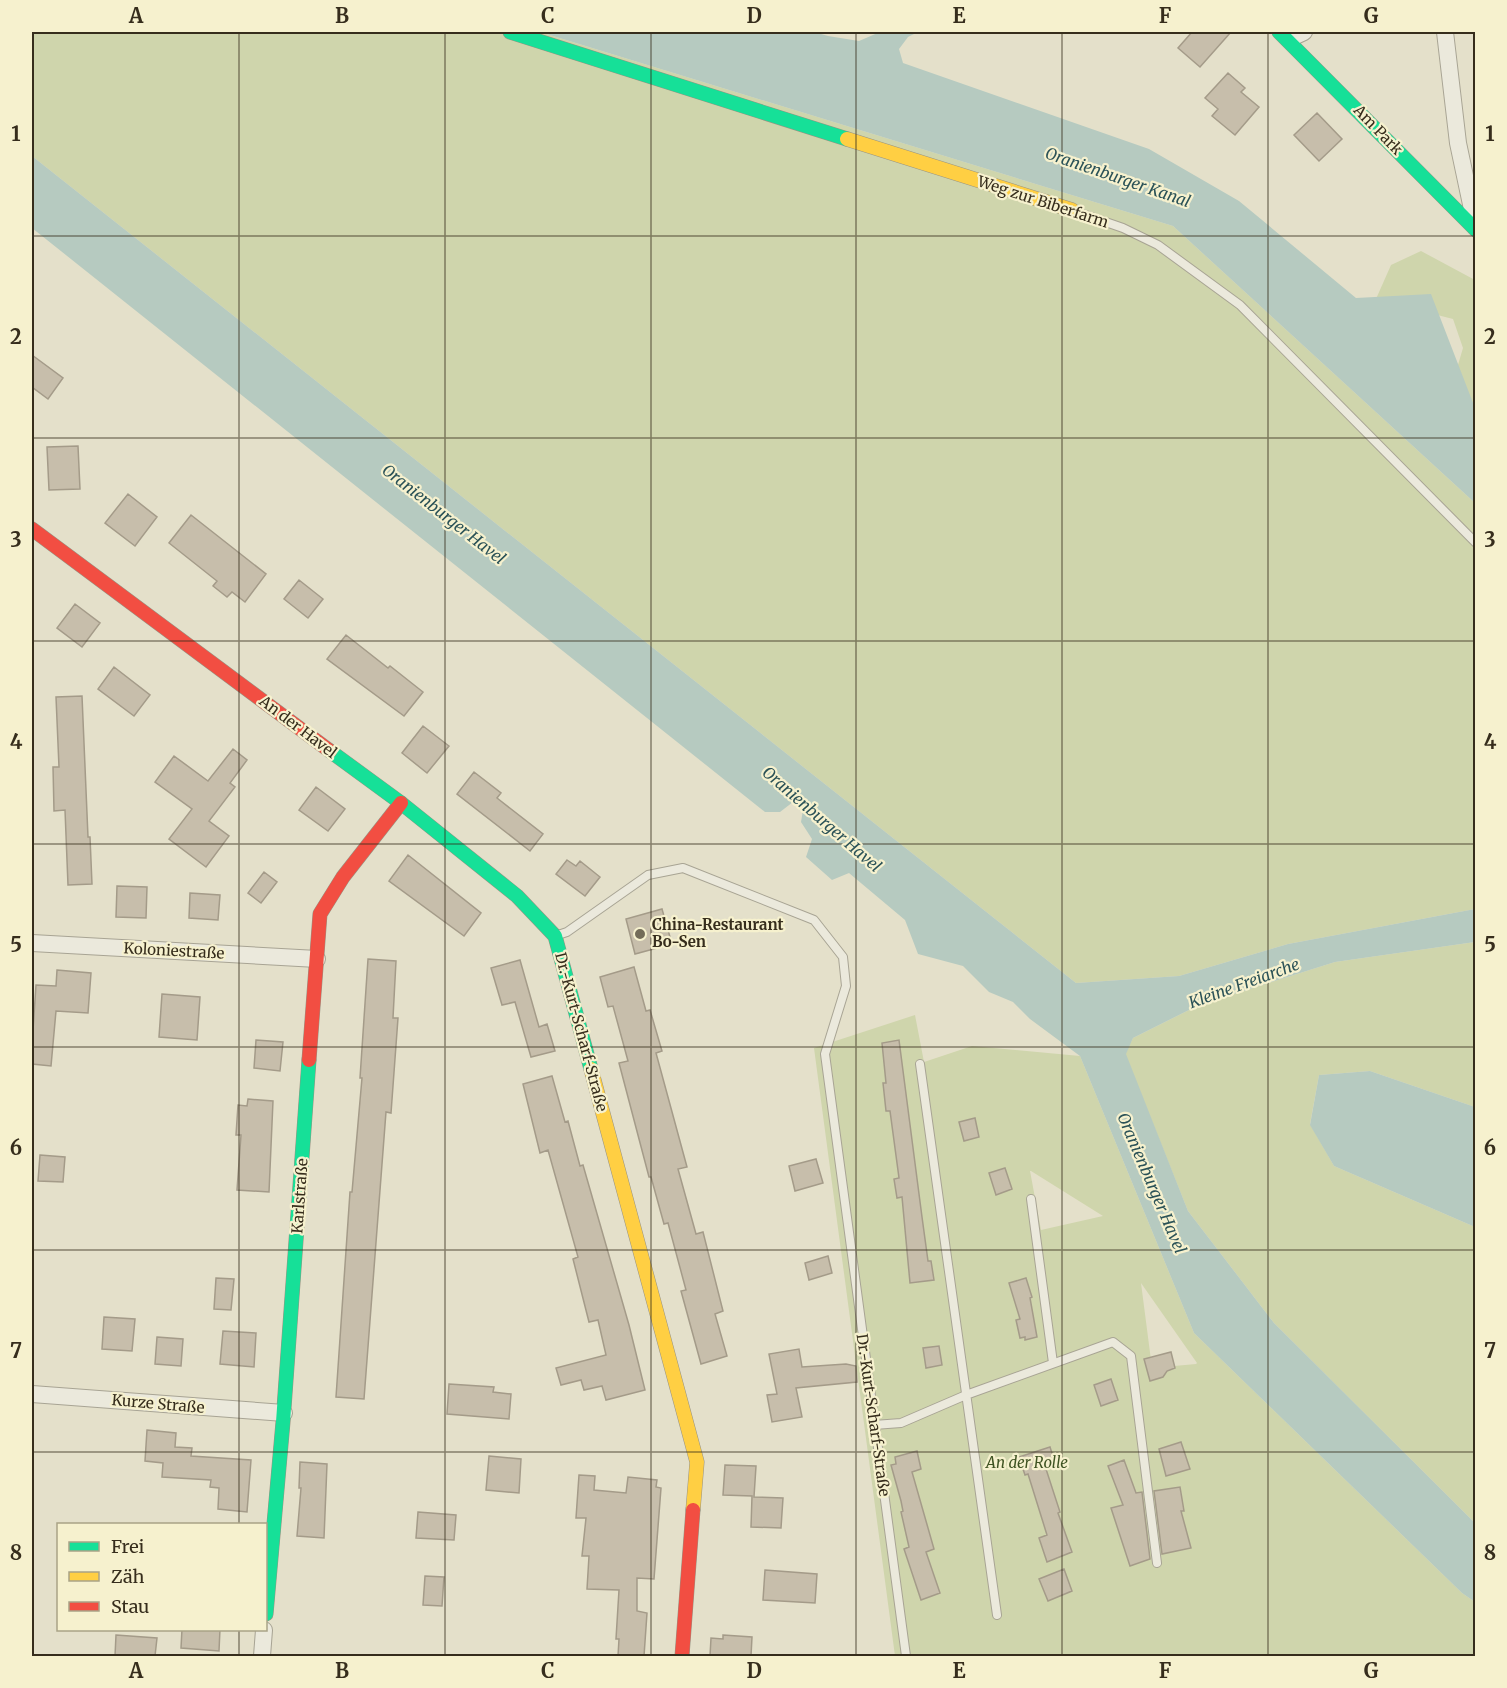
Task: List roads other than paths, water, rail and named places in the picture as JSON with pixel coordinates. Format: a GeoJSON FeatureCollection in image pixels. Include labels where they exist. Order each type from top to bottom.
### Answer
{"type":"FeatureCollection","features":[{"type":"Feature","properties":{"kind":"street","name":"Weg zur Biberfarm"},"geometry":{"type":"LineString","coordinates":[[510,32],[1072,210]]}},
{"type":"Feature","properties":{"kind":"street"},"geometry":{"type":"LineString","coordinates":[[1284,35],[1304,32]]}},
{"type":"Feature","properties":{"kind":"street"},"geometry":{"type":"LineString","coordinates":[[1445,32],[1458,143],[1476,229]]}},
{"type":"Feature","properties":{"kind":"street","name":"Am Park"},"geometry":{"type":"LineString","coordinates":[[1284,35],[1476,229]]}},
{"type":"Feature","properties":{"kind":"street","name":"An der Havel"},"geometry":{"type":"LineString","coordinates":[[32,529],[401,803],[517,896],[555,936]]}},
{"type":"Feature","properties":{"kind":"street","name":"Karlstraße"},"geometry":{"type":"LineString","coordinates":[[267,1603],[284,1413],[320,914],[343,878],[401,803]]}},
{"type":"Feature","properties":{"kind":"street","name":"Dr.-Kurt-Scharf-Straße"},"geometry":{"type":"LineString","coordinates":[[555,936],[697,1462],[682,1656]]}},
{"type":"Feature","properties":{"kind":"street","name":"Koloniestraße"},"geometry":{"type":"LineString","coordinates":[[32,944],[317,959]]}},
{"type":"Feature","properties":{"kind":"street","name":"Kurze Straße"},"geometry":{"type":"LineString","coordinates":[[32,1394],[284,1413]]}},
{"type":"Feature","properties":{"kind":"street"},"geometry":{"type":"LineString","coordinates":[[262,1656],[264,1631]]}},
{"type":"Feature","properties":{"kind":"lane","name":"Weg zur Biberfarm"},"geometry":{"type":"LineString","coordinates":[[1072,210],[1123,228],[1158,245],[1240,305],[1476,543]]}},
{"type":"Feature","properties":{"kind":"lane","name":"Dr.-Kurt-Scharf-Straße"},"geometry":{"type":"LineString","coordinates":[[555,936],[567,932],[648,875],[683,868],[814,920],[843,957],[846,987],[825,1054],[906,1656]]}},
{"type":"Feature","properties":{"kind":"lane"},"geometry":{"type":"LineString","coordinates":[[920,1064],[997,1615]]}},
{"type":"Feature","properties":{"kind":"lane"},"geometry":{"type":"LineString","coordinates":[[1031,1199],[1053,1363]]}},
{"type":"Feature","properties":{"kind":"lane"},"geometry":{"type":"LineString","coordinates":[[874,1425],[901,1423],[966,1395],[1113,1342],[1131,1356],[1157,1563]]}},
{"type":"Feature","properties":{"kind":"water","name":"Oranienburger Kanal"},"geometry":{"type":"Polygon","coordinates":[[[540,32],[814,32],[859,41],[880,32],[918,32],[908,37],[899,49],[903,63],[1149,149],[1239,201],[1356,298],[1431,294],[1475,408],[1475,503],[1173,226],[540,32]]]}},
{"type":"Feature","properties":{"kind":"water"},"geometry":{"type":"Polygon","coordinates":[[[32,156],[1076,983],[1179,976],[1288,944],[1475,909],[1475,942],[1335,962],[1199,1005],[1133,1038],[1126,1054],[1188,1211],[1274,1323],[1475,1523],[1475,1602],[1462,1593],[1194,1333],[1080,1056],[1030,1019],[1013,1002],[989,992],[963,966],[918,954],[905,920],[849,873],[832,880],[806,857],[812,839],[801,822],[803,810],[793,802],[780,812],[765,812],[32,228],[32,156]]]}},
{"type":"Feature","properties":{"kind":"water"},"geometry":{"type":"Polygon","coordinates":[[[1370,1071],[1475,1107],[1475,1227],[1334,1166],[1310,1125],[1319,1075],[1370,1071]]]}},
{"type":"Feature","properties":{"kind":"place","name":"China-Restaurant Bo-Sen"},"geometry":{"type":"Point","coordinates":[640,934]}},
{"type":"Feature","properties":{"kind":"water label","name":"Oranienburger Havel"},"geometry":{"type":"Point","coordinates":[444,514]}},
{"type":"Feature","properties":{"kind":"water label","name":"Oranienburger Havel"},"geometry":{"type":"Point","coordinates":[822,819]}},
{"type":"Feature","properties":{"kind":"water label","name":"Kleine Freiarche"},"geometry":{"type":"Point","coordinates":[1244,983]}},
{"type":"Feature","properties":{"kind":"water label","name":"Oranienburger Havel"},"geometry":{"type":"Point","coordinates":[1152,1183]}},
{"type":"Feature","properties":{"kind":"park label","name":"An der Rolle"},"geometry":{"type":"Point","coordinates":[1027,1463]}}]}
